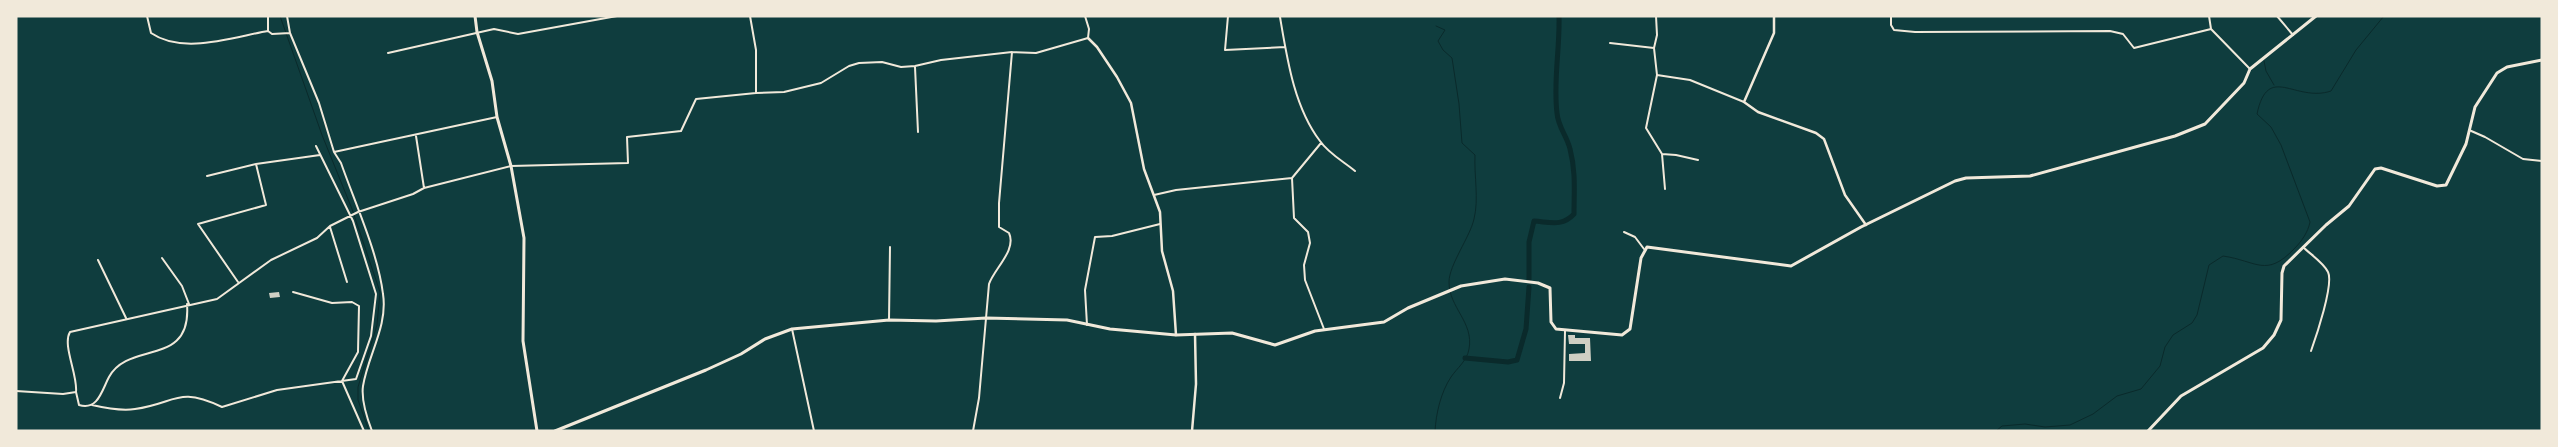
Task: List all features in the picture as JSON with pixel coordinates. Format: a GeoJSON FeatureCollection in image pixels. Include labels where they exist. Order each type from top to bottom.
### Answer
{"type":"FeatureCollection","features":[{"type":"Feature","properties":{"kind":"main road"},"geometry":{"type":"LineString","coordinates":[[475,16],[477,32],[492,81],[496,117],[511,166],[524,238],[523,341],[538,431]]}},
{"type":"Feature","properties":{"kind":"main road"},"geometry":{"type":"LineString","coordinates":[[555,431],[706,370],[742,354],[765,339],[792,329],[889,320],[936,322],[986,318],[1067,320],[1110,330],[1176,335],[1232,333],[1275,345],[1324,330],[1384,322],[1408,308],[1446,292],[1505,279],[1546,285],[1551,292],[1553,326],[1565,330],[1627,333],[1630,329],[1644,249],[1650,248],[1791,266],[1866,225],[1955,181],[1966,178],[2030,176],[2175,136],[2206,124],[2244,83],[2250,69],[2316,16]]}},
{"type":"Feature","properties":{"kind":"main road"},"geometry":{"type":"LineString","coordinates":[[2148,431],[2181,396],[2263,348],[2274,335],[2281,320],[2282,273],[2284,266],[2349,206],[2374,169],[2381,168],[2437,186],[2446,185],[2466,144],[2475,106],[2497,73],[2508,67],[2542,60]]}},
{"type":"Feature","properties":{"kind":"street"},"geometry":{"type":"LineString","coordinates":[[147,16],[151,34],[161,40],[190,44],[268,31],[277,34],[289,33]]}},
{"type":"Feature","properties":{"kind":"street"},"geometry":{"type":"LineString","coordinates":[[268,16],[268,31]]}},
{"type":"Feature","properties":{"kind":"street"},"geometry":{"type":"LineString","coordinates":[[287,16],[289,33],[319,103],[334,152],[341,163],[377,267],[384,294],[383,318],[363,387],[366,414],[372,431]]}},
{"type":"Feature","properties":{"kind":"street"},"geometry":{"type":"LineString","coordinates":[[388,53],[494,29],[518,34],[617,16]]}},
{"type":"Feature","properties":{"kind":"street"},"geometry":{"type":"LineString","coordinates":[[750,16],[756,50],[756,93]]}},
{"type":"Feature","properties":{"kind":"street"},"geometry":{"type":"LineString","coordinates":[[1085,16],[1089,29],[1088,38]]}},
{"type":"Feature","properties":{"kind":"street"},"geometry":{"type":"LineString","coordinates":[[1228,16],[1225,50],[1285,47]]}},
{"type":"Feature","properties":{"kind":"street"},"geometry":{"type":"LineString","coordinates":[[1656,16],[1657,35],[1654,48],[1657,74],[1646,128],[1662,154],[1665,189]]}},
{"type":"Feature","properties":{"kind":"street"},"geometry":{"type":"LineString","coordinates":[[1744,102],[1774,33],[1774,16]]}},
{"type":"Feature","properties":{"kind":"street"},"geometry":{"type":"LineString","coordinates":[[1891,16],[1891,25],[1894,30],[1916,32],[2110,31],[2123,34],[2134,48],[2211,28]]}},
{"type":"Feature","properties":{"kind":"street"},"geometry":{"type":"LineString","coordinates":[[2209,16],[2211,28],[2250,69]]}},
{"type":"Feature","properties":{"kind":"street"},"geometry":{"type":"LineString","coordinates":[[2276,16],[2293,35]]}},
{"type":"Feature","properties":{"kind":"street"},"geometry":{"type":"LineString","coordinates":[[1280,17],[1285,47],[1304,118],[1321,143],[1355,171]]}},
{"type":"Feature","properties":{"kind":"street"},"geometry":{"type":"LineString","coordinates":[[162,258],[178,280],[188,304],[186,328],[179,340],[120,364],[109,376],[100,398],[92,405],[86,407],[79,405],[76,392],[77,382],[68,335],[70,332],[188,304],[217,299],[271,260],[317,238],[330,226],[358,212],[413,194],[424,188],[511,166],[628,163],[627,137],[681,131],[696,99],[784,92],[821,83],[859,62],[882,62],[902,67],[915,66],[941,60],[1012,52],[1036,53],[1088,38]]}},
{"type":"Feature","properties":{"kind":"street"},"geometry":{"type":"LineString","coordinates":[[1088,38],[1098,47],[1118,77],[1130,104],[1144,169],[1160,212],[1162,252],[1172,291],[1176,335]]}},
{"type":"Feature","properties":{"kind":"street"},"geometry":{"type":"LineString","coordinates":[[1610,43],[1654,48]]}},
{"type":"Feature","properties":{"kind":"street"},"geometry":{"type":"LineString","coordinates":[[973,431],[978,398],[988,284],[992,274],[1006,256],[1011,240],[1009,233],[999,227],[999,203],[1012,52]]}},
{"type":"Feature","properties":{"kind":"street"},"geometry":{"type":"LineString","coordinates":[[915,66],[918,132]]}},
{"type":"Feature","properties":{"kind":"street"},"geometry":{"type":"LineString","coordinates":[[1657,74],[1690,80],[1744,102],[1758,112],[1816,134],[1824,139],[1845,195],[1866,225]]}},
{"type":"Feature","properties":{"kind":"street"},"geometry":{"type":"LineString","coordinates":[[334,152],[416,136],[496,117]]}},
{"type":"Feature","properties":{"kind":"street"},"geometry":{"type":"LineString","coordinates":[[2469,130],[2485,137],[2518,157],[2542,161]]}},
{"type":"Feature","properties":{"kind":"street"},"geometry":{"type":"LineString","coordinates":[[416,136],[424,188]]}},
{"type":"Feature","properties":{"kind":"street"},"geometry":{"type":"LineString","coordinates":[[1321,143],[1292,178],[1294,218],[1307,229],[1310,244],[1304,265],[1306,280],[1324,330]]}},
{"type":"Feature","properties":{"kind":"street"},"geometry":{"type":"LineString","coordinates":[[92,405],[134,410],[184,395],[206,400],[222,407],[277,390],[356,379],[371,336],[374,316],[373,282],[351,216],[316,146]]}},
{"type":"Feature","properties":{"kind":"street"},"geometry":{"type":"LineString","coordinates":[[1662,154],[1698,160]]}},
{"type":"Feature","properties":{"kind":"street"},"geometry":{"type":"LineString","coordinates":[[207,176],[256,164],[320,155]]}},
{"type":"Feature","properties":{"kind":"street"},"geometry":{"type":"LineString","coordinates":[[238,282],[198,224],[266,205],[256,164]]}},
{"type":"Feature","properties":{"kind":"street"},"geometry":{"type":"LineString","coordinates":[[1154,195],[1176,190],[1292,178]]}},
{"type":"Feature","properties":{"kind":"street"},"geometry":{"type":"LineString","coordinates":[[1087,325],[1085,290],[1095,237],[1112,236],[1160,224]]}},
{"type":"Feature","properties":{"kind":"street"},"geometry":{"type":"LineString","coordinates":[[330,226],[347,282]]}},
{"type":"Feature","properties":{"kind":"street"},"geometry":{"type":"LineString","coordinates":[[1624,232],[1635,237],[1644,249]]}},
{"type":"Feature","properties":{"kind":"street"},"geometry":{"type":"LineString","coordinates":[[889,320],[890,247]]}},
{"type":"Feature","properties":{"kind":"street"},"geometry":{"type":"LineString","coordinates":[[2303,248],[2328,270],[2329,277],[2324,310],[2311,351]]}},
{"type":"Feature","properties":{"kind":"street"},"geometry":{"type":"LineString","coordinates":[[98,260],[126,318]]}},
{"type":"Feature","properties":{"kind":"street"},"geometry":{"type":"LineString","coordinates":[[293,292],[332,303],[352,302],[359,306],[358,352],[342,381]]}},
{"type":"Feature","properties":{"kind":"street"},"geometry":{"type":"LineString","coordinates":[[792,329],[814,431]]}},
{"type":"Feature","properties":{"kind":"street"},"geometry":{"type":"LineString","coordinates":[[1560,398],[1564,383],[1565,330]]}},
{"type":"Feature","properties":{"kind":"street"},"geometry":{"type":"LineString","coordinates":[[1192,431],[1197,348],[1194,333]]}},
{"type":"Feature","properties":{"kind":"street"},"geometry":{"type":"LineString","coordinates":[[342,381],[364,431]]}},
{"type":"Feature","properties":{"kind":"street"},"geometry":{"type":"LineString","coordinates":[[16,391],[63,394],[76,392]]}},
{"type":"Feature","properties":{"kind":"building"},"geometry":{"type":"Polygon","coordinates":[[[279,292],[280,297],[270,298],[269,293],[279,292]]]}},
{"type":"Feature","properties":{"kind":"building"},"geometry":{"type":"Polygon","coordinates":[[[1568,335],[1575,335],[1575,338],[1590,338],[1591,361],[1569,361],[1569,354],[1585,353],[1585,344],[1569,344],[1568,335]]]}},
{"type":"Feature","properties":{"kind":"waterway"},"geometry":{"type":"LineString","coordinates":[[280,16],[322,135],[352,209],[380,292],[377,325],[358,387],[358,400],[369,431]]}},
{"type":"Feature","properties":{"kind":"waterway"},"geometry":{"type":"LineString","coordinates":[[1529,279],[1529,242],[1534,221],[1560,222],[1565,221],[1574,214],[1572,157],[1569,144],[1559,123],[1556,101],[1559,16]]}},
{"type":"Feature","properties":{"kind":"waterway"},"geometry":{"type":"LineString","coordinates":[[1996,431],[2002,426],[2025,424],[2045,427],[2070,425],[2093,414],[2117,396],[2141,389],[2160,366],[2165,347],[2173,335],[2192,323],[2197,315],[2209,265],[2223,256],[2253,264],[2268,265],[2284,258],[2297,246],[2306,233],[2310,222],[2281,145],[2271,127],[2257,114],[2262,99],[2268,90],[2276,87],[2318,93],[2331,91],[2356,50],[2384,16]]}},
{"type":"Feature","properties":{"kind":"waterway"},"geometry":{"type":"LineString","coordinates":[[1435,431],[1444,389],[1464,361],[1469,349],[1470,339],[1468,331],[1453,300],[1449,282],[1452,268],[1472,226],[1476,195],[1475,155],[1462,143],[1459,104],[1452,58],[1443,50],[1438,41],[1445,30],[1436,26]]}},
{"type":"Feature","properties":{"kind":"waterway"},"geometry":{"type":"LineString","coordinates":[[2264,61],[2266,71],[2274,85]]}},
{"type":"Feature","properties":{"kind":"waterway"},"geometry":{"type":"LineString","coordinates":[[1465,358],[1508,362],[1517,360],[1526,329],[1529,287]]}}]}
